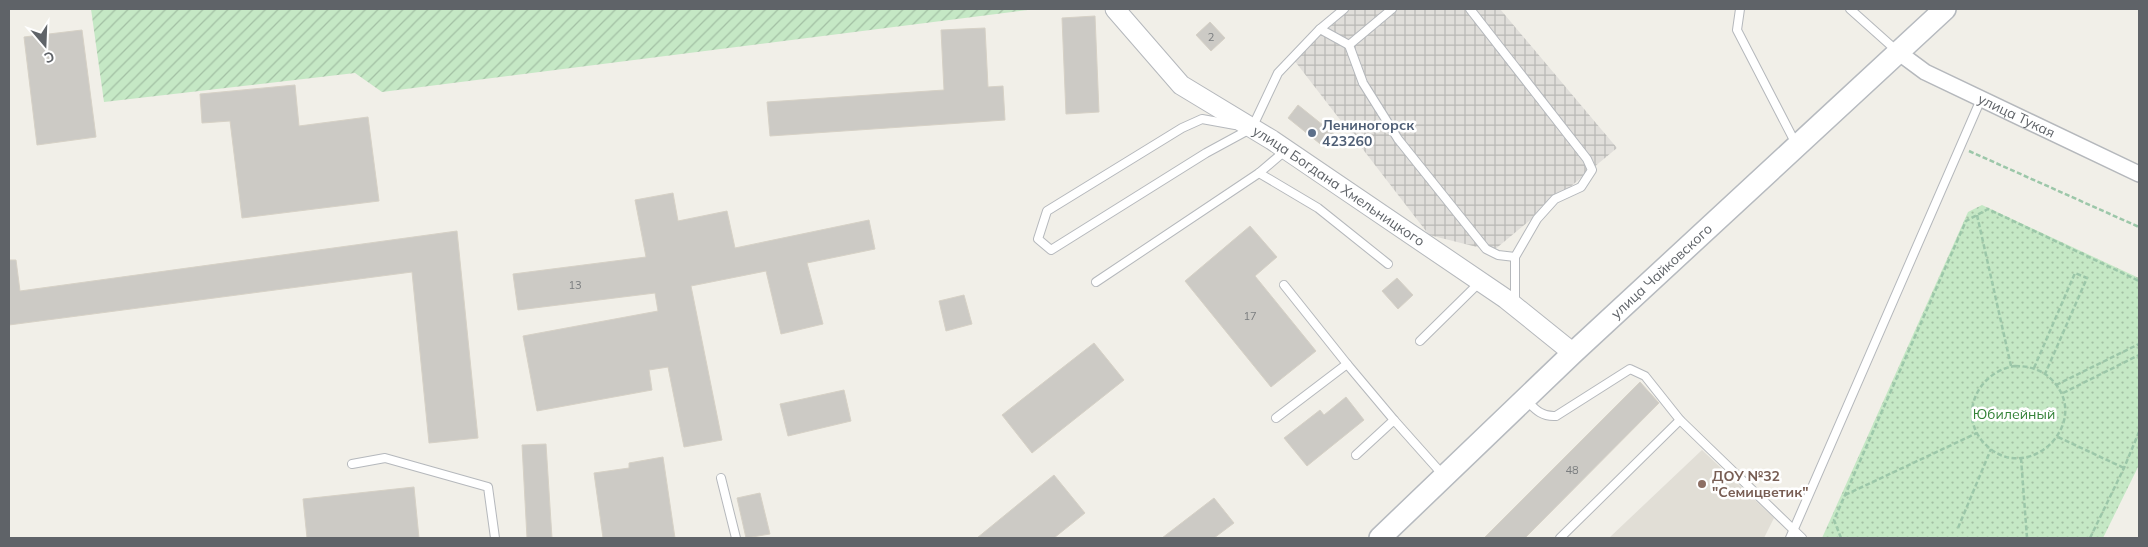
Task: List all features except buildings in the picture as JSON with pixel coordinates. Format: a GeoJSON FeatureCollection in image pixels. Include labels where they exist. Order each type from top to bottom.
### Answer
{"type":"FeatureCollection","features":[{"type":"Feature","properties":{"kind":"main road","name":"улица Чайковского"},"geometry":{"type":"LineString","coordinates":[[1380,538],[1573,353],[1945,9]]}},
{"type":"Feature","properties":{"kind":"street","name":"улица Богдана Хмельницкого"},"geometry":{"type":"LineString","coordinates":[[1115,9],[1181,85],[1286,150],[1480,282],[1515,306],[1573,353]]}},
{"type":"Feature","properties":{"kind":"street","name":"улица Тукая"},"geometry":{"type":"LineString","coordinates":[[1898,52],[1925,72],[2139,174]]}},
{"type":"Feature","properties":{"kind":"lane"},"geometry":{"type":"LineString","coordinates":[[1252,128],[1202,119],[1182,128],[1047,211],[1038,239],[1051,250],[1206,153],[1252,128],[1278,73],[1320,29],[1344,9]]}},
{"type":"Feature","properties":{"kind":"lane"},"geometry":{"type":"LineString","coordinates":[[1349,45],[1392,9]]}},
{"type":"Feature","properties":{"kind":"lane"},"geometry":{"type":"LineString","coordinates":[[1470,9],[1587,159],[1592,170],[1581,187],[1555,200],[1537,219],[1514,257],[1515,306]]}},
{"type":"Feature","properties":{"kind":"lane"},"geometry":{"type":"LineString","coordinates":[[1740,9],[1736,30],[1797,146]]}},
{"type":"Feature","properties":{"kind":"lane"},"geometry":{"type":"LineString","coordinates":[[1850,9],[1898,52]]}},
{"type":"Feature","properties":{"kind":"lane"},"geometry":{"type":"LineString","coordinates":[[1320,29],[1349,45],[1363,83],[1398,138],[1486,249],[1498,255],[1514,257]]}},
{"type":"Feature","properties":{"kind":"lane"},"geometry":{"type":"LineString","coordinates":[[1790,538],[1981,99]]}},
{"type":"Feature","properties":{"kind":"lane"},"geometry":{"type":"LineString","coordinates":[[1096,282],[1259,173],[1286,150]]}},
{"type":"Feature","properties":{"kind":"lane"},"geometry":{"type":"LineString","coordinates":[[1259,173],[1318,208],[1388,264]]}},
{"type":"Feature","properties":{"kind":"lane"},"geometry":{"type":"LineString","coordinates":[[1420,340],[1480,282]]}},
{"type":"Feature","properties":{"kind":"lane"},"geometry":{"type":"LineString","coordinates":[[1284,286],[1394,420],[1445,476]]}},
{"type":"Feature","properties":{"kind":"lane"},"geometry":{"type":"LineString","coordinates":[[1276,418],[1347,364]]}},
{"type":"Feature","properties":{"kind":"lane"},"geometry":{"type":"LineString","coordinates":[[1525,399],[1538,413],[1547,417],[1556,416],[1630,369],[1644,376],[1680,420],[1802,538]]}},
{"type":"Feature","properties":{"kind":"lane"},"geometry":{"type":"LineString","coordinates":[[1356,455],[1394,420]]}},
{"type":"Feature","properties":{"kind":"lane"},"geometry":{"type":"LineString","coordinates":[[1560,538],[1680,420]]}},
{"type":"Feature","properties":{"kind":"lane"},"geometry":{"type":"LineString","coordinates":[[352,464],[385,458],[488,487],[495,538]]}},
{"type":"Feature","properties":{"kind":"lane"},"geometry":{"type":"LineString","coordinates":[[721,478],[736,538]]}},
{"type":"Feature","properties":{"kind":"path"},"geometry":{"type":"LineString","coordinates":[[1960,148],[2139,227]]}},
{"type":"Feature","properties":{"kind":"path"},"geometry":{"type":"LineString","coordinates":[[1841,538],[1834,520],[1966,221],[1988,210],[2139,281]]}},
{"type":"Feature","properties":{"kind":"path"},"geometry":{"type":"LineString","coordinates":[[1977,215],[2012,366]]}},
{"type":"Feature","properties":{"kind":"path"},"geometry":{"type":"LineString","coordinates":[[2034,368],[2075,273],[2087,278],[2045,374]]}},
{"type":"Feature","properties":{"kind":"path"},"geometry":{"type":"LineString","coordinates":[[2056,385],[2139,344]]}},
{"type":"Feature","properties":{"kind":"path"},"geometry":{"type":"LineString","coordinates":[[2063,393],[2139,354]]}},
{"type":"Feature","properties":{"kind":"path"},"geometry":{"type":"LineString","coordinates":[[2012,366],[2034,368],[2045,374],[2063,393],[2064,418],[2057,437],[2039,453],[2021,458],[2004,456],[1991,449],[1977,433],[1972,406],[1978,389],[1990,375],[2012,366]]}},
{"type":"Feature","properties":{"kind":"path"},"geometry":{"type":"LineString","coordinates":[[2090,538],[2139,432]]}},
{"type":"Feature","properties":{"kind":"path"},"geometry":{"type":"LineString","coordinates":[[1845,495],[1977,433]]}},
{"type":"Feature","properties":{"kind":"path"},"geometry":{"type":"LineString","coordinates":[[2057,437],[2124,468]]}},
{"type":"Feature","properties":{"kind":"path"},"geometry":{"type":"LineString","coordinates":[[1958,528],[1991,449]]}},
{"type":"Feature","properties":{"kind":"path"},"geometry":{"type":"LineString","coordinates":[[2021,458],[2027,538]]}},
{"type":"Feature","properties":{"kind":"shaded area"},"geometry":{"type":"Polygon","coordinates":[[[1349,9],[1500,9],[1617,148],[1493,251],[1429,235],[1294,60],[1349,9]]]}},
{"type":"Feature","properties":{"kind":"shaded area","name":"ДОУ №32 \"Семицветик\""},"geometry":{"type":"Polygon","coordinates":[[[1702,450],[1774,518],[1764,538],[1609,538],[1702,450]]]}},
{"type":"Feature","properties":{"kind":"green space"},"geometry":{"type":"Polygon","coordinates":[[[91,9],[1035,9],[382,92],[355,73],[104,102],[91,9]]]}},
{"type":"Feature","properties":{"kind":"green space","name":"Юбилейный"},"geometry":{"type":"Polygon","coordinates":[[[1982,205],[2139,278],[2139,465],[2103,538],[1822,538],[1968,212],[1982,205]]]}},
{"type":"Feature","properties":{"kind":"place","name":"Лениногорск 423260"},"geometry":{"type":"Point","coordinates":[1312,133]}},
{"type":"Feature","properties":{"kind":"place","name":"ДОУ №32 \"Семицветик\""},"geometry":{"type":"Point","coordinates":[1702,484]}}]}
